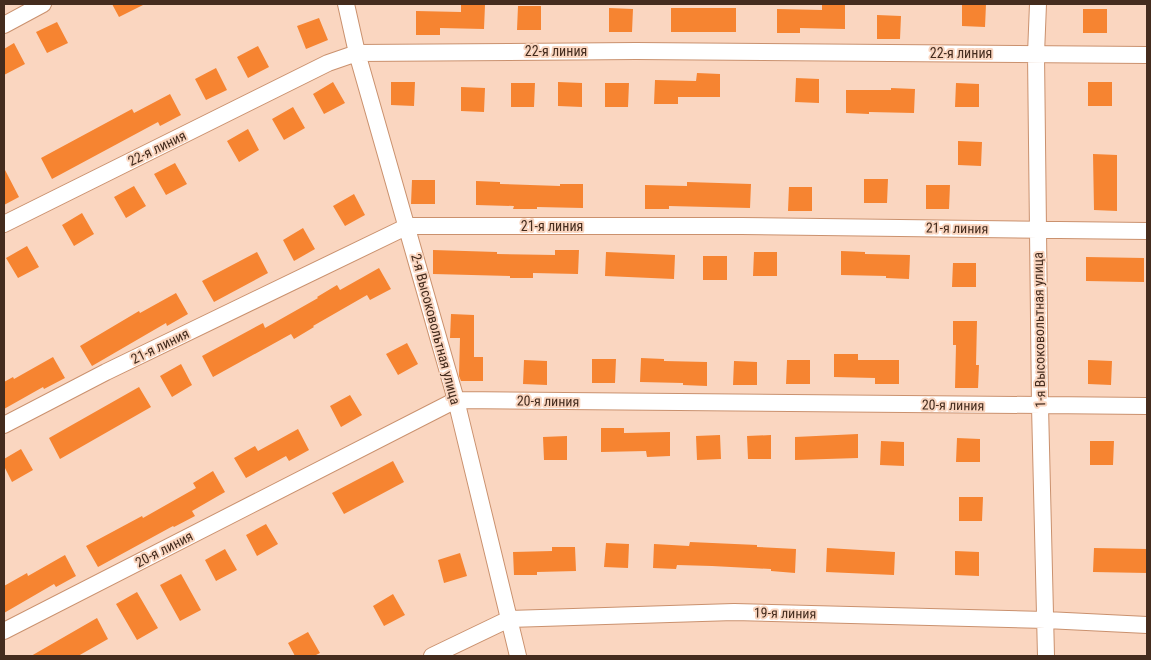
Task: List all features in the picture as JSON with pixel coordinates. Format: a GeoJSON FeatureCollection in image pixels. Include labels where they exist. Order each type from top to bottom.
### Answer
{"type":"FeatureCollection","features":[{"type":"Feature","properties":{"kind":"street"},"geometry":{"type":"LineString","coordinates":[[4,25],[43,4]]}},
{"type":"Feature","properties":{"kind":"street","name":"2-я Высоковольтная улица"},"geometry":{"type":"LineString","coordinates":[[346,4],[357,53],[408,226],[456,400],[518,656]]}},
{"type":"Feature","properties":{"kind":"street","name":"1-я Высоковольтная улица"},"geometry":{"type":"LineString","coordinates":[[1038,4],[1036,54],[1040,406],[1046,656]]}},
{"type":"Feature","properties":{"kind":"street","name":"22-я линия"},"geometry":{"type":"LineString","coordinates":[[4,224],[328,62],[357,53],[636,51],[1147,55]]}},
{"type":"Feature","properties":{"kind":"street","name":"21-я линия"},"geometry":{"type":"LineString","coordinates":[[4,425],[106,372],[408,226],[741,226],[1147,231]]}},
{"type":"Feature","properties":{"kind":"street","name":"20-я линия"},"geometry":{"type":"LineString","coordinates":[[4,631],[456,400],[1147,406]]}},
{"type":"Feature","properties":{"kind":"street","name":"19-я линия"},"geometry":{"type":"LineString","coordinates":[[432,656],[509,619],[734,612],[1046,620],[1147,625]]}},
{"type":"Feature","properties":{"kind":"building"},"geometry":{"type":"Polygon","coordinates":[[[112,4],[145,4],[119,17],[112,4]]]}},
{"type":"Feature","properties":{"kind":"building"},"geometry":{"type":"Polygon","coordinates":[[[822,4],[845,5],[845,29],[800,28],[800,33],[777,33],[777,9],[822,10],[822,4]]]}},
{"type":"Feature","properties":{"kind":"building"},"geometry":{"type":"Polygon","coordinates":[[[962,4],[986,4],[985,27],[962,26],[962,4]]]}},
{"type":"Feature","properties":{"kind":"building"},"geometry":{"type":"Polygon","coordinates":[[[461,5],[485,5],[484,29],[440,28],[440,35],[416,35],[416,11],[461,12],[461,5]]]}},
{"type":"Feature","properties":{"kind":"building"},"geometry":{"type":"Polygon","coordinates":[[[518,6],[541,6],[541,30],[517,30],[518,6]]]}},
{"type":"Feature","properties":{"kind":"building"},"geometry":{"type":"Polygon","coordinates":[[[609,8],[633,9],[632,32],[609,32],[609,8]]]}},
{"type":"Feature","properties":{"kind":"building"},"geometry":{"type":"Polygon","coordinates":[[[671,8],[736,8],[736,32],[671,32],[671,8]]]}},
{"type":"Feature","properties":{"kind":"building"},"geometry":{"type":"Polygon","coordinates":[[[1083,9],[1107,9],[1107,33],[1083,33],[1083,9]]]}},
{"type":"Feature","properties":{"kind":"building"},"geometry":{"type":"Polygon","coordinates":[[[877,15],[901,16],[900,39],[877,39],[877,15]]]}},
{"type":"Feature","properties":{"kind":"building"},"geometry":{"type":"Polygon","coordinates":[[[319,18],[328,40],[306,49],[297,26],[319,18]]]}},
{"type":"Feature","properties":{"kind":"building"},"geometry":{"type":"Polygon","coordinates":[[[57,22],[68,43],[47,53],[36,32],[57,22]]]}},
{"type":"Feature","properties":{"kind":"building"},"geometry":{"type":"Polygon","coordinates":[[[14,43],[25,64],[4,75],[4,49],[14,43]]]}},
{"type":"Feature","properties":{"kind":"building"},"geometry":{"type":"Polygon","coordinates":[[[258,46],[269,67],[248,78],[237,57],[258,46]]]}},
{"type":"Feature","properties":{"kind":"building"},"geometry":{"type":"Polygon","coordinates":[[[216,68],[227,90],[206,100],[195,79],[216,68]]]}},
{"type":"Feature","properties":{"kind":"building"},"geometry":{"type":"Polygon","coordinates":[[[697,73],[720,74],[720,97],[678,97],[678,104],[654,104],[655,80],[696,81],[697,73]]]}},
{"type":"Feature","properties":{"kind":"building"},"geometry":{"type":"Polygon","coordinates":[[[796,78],[819,79],[819,103],[795,102],[796,78]]]}},
{"type":"Feature","properties":{"kind":"building"},"geometry":{"type":"Polygon","coordinates":[[[333,82],[345,103],[324,114],[313,94],[333,82]]]}},
{"type":"Feature","properties":{"kind":"building"},"geometry":{"type":"Polygon","coordinates":[[[391,82],[415,82],[414,106],[391,105],[391,82]]]}},
{"type":"Feature","properties":{"kind":"building"},"geometry":{"type":"Polygon","coordinates":[[[558,82],[582,83],[582,107],[558,106],[558,82]]]}},
{"type":"Feature","properties":{"kind":"building"},"geometry":{"type":"Polygon","coordinates":[[[1088,82],[1112,82],[1112,106],[1088,106],[1088,82]]]}},
{"type":"Feature","properties":{"kind":"building"},"geometry":{"type":"Polygon","coordinates":[[[511,83],[535,83],[534,107],[511,107],[511,83]]]}},
{"type":"Feature","properties":{"kind":"building"},"geometry":{"type":"Polygon","coordinates":[[[605,83],[629,83],[628,107],[605,107],[605,83]]]}},
{"type":"Feature","properties":{"kind":"building"},"geometry":{"type":"Polygon","coordinates":[[[956,83],[979,84],[979,107],[955,107],[956,83]]]}},
{"type":"Feature","properties":{"kind":"building"},"geometry":{"type":"Polygon","coordinates":[[[461,87],[485,88],[484,112],[461,111],[461,87]]]}},
{"type":"Feature","properties":{"kind":"building"},"geometry":{"type":"Polygon","coordinates":[[[891,88],[915,89],[914,113],[846,113],[846,90],[891,90],[891,88]]]}},
{"type":"Feature","properties":{"kind":"building"},"geometry":{"type":"Polygon","coordinates":[[[170,94],[181,115],[160,126],[158,122],[52,179],[41,158],[132,109],[134,113],[170,94]]]}},
{"type":"Feature","properties":{"kind":"building"},"geometry":{"type":"Polygon","coordinates":[[[293,107],[305,128],[284,140],[272,119],[293,107]]]}},
{"type":"Feature","properties":{"kind":"building"},"geometry":{"type":"Polygon","coordinates":[[[248,129],[259,150],[239,162],[227,141],[248,129]]]}},
{"type":"Feature","properties":{"kind":"building"},"geometry":{"type":"Polygon","coordinates":[[[958,141],[982,142],[981,166],[958,165],[958,141]]]}},
{"type":"Feature","properties":{"kind":"building"},"geometry":{"type":"Polygon","coordinates":[[[1093,154],[1117,155],[1117,211],[1094,210],[1093,154]]]}},
{"type":"Feature","properties":{"kind":"building"},"geometry":{"type":"Polygon","coordinates":[[[175,163],[187,184],[166,195],[154,174],[175,163]]]}},
{"type":"Feature","properties":{"kind":"building"},"geometry":{"type":"Polygon","coordinates":[[[4,168],[19,197],[4,205],[4,168]]]}},
{"type":"Feature","properties":{"kind":"building"},"geometry":{"type":"Polygon","coordinates":[[[864,179],[888,179],[887,203],[864,203],[864,179]]]}},
{"type":"Feature","properties":{"kind":"building"},"geometry":{"type":"Polygon","coordinates":[[[412,180],[435,180],[435,204],[411,204],[412,180]]]}},
{"type":"Feature","properties":{"kind":"building"},"geometry":{"type":"Polygon","coordinates":[[[476,181],[500,182],[500,184],[560,186],[560,184],[583,184],[583,208],[537,207],[537,209],[513,209],[514,206],[476,205],[476,181]]]}},
{"type":"Feature","properties":{"kind":"building"},"geometry":{"type":"Polygon","coordinates":[[[687,182],[751,184],[750,208],[669,206],[669,209],[645,209],[645,185],[687,186],[687,182]]]}},
{"type":"Feature","properties":{"kind":"building"},"geometry":{"type":"Polygon","coordinates":[[[926,185],[950,185],[949,209],[926,209],[926,185]]]}},
{"type":"Feature","properties":{"kind":"building"},"geometry":{"type":"Polygon","coordinates":[[[134,186],[146,206],[126,218],[114,197],[134,186]]]}},
{"type":"Feature","properties":{"kind":"building"},"geometry":{"type":"Polygon","coordinates":[[[789,187],[812,187],[812,211],[788,211],[789,187]]]}},
{"type":"Feature","properties":{"kind":"building"},"geometry":{"type":"Polygon","coordinates":[[[354,194],[365,215],[345,226],[333,206],[354,194]]]}},
{"type":"Feature","properties":{"kind":"building"},"geometry":{"type":"Polygon","coordinates":[[[82,213],[94,234],[74,246],[62,225],[82,213]]]}},
{"type":"Feature","properties":{"kind":"building"},"geometry":{"type":"Polygon","coordinates":[[[303,228],[315,249],[294,261],[283,240],[303,228]]]}},
{"type":"Feature","properties":{"kind":"building"},"geometry":{"type":"Polygon","coordinates":[[[27,246],[39,267],[18,278],[6,258],[27,246]]]}},
{"type":"Feature","properties":{"kind":"building"},"geometry":{"type":"Polygon","coordinates":[[[433,250],[555,255],[555,250],[579,250],[578,274],[533,273],[533,278],[510,278],[510,276],[433,274],[433,250]]]}},
{"type":"Feature","properties":{"kind":"building"},"geometry":{"type":"Polygon","coordinates":[[[841,251],[865,252],[865,254],[910,255],[909,279],[886,278],[886,276],[841,275],[841,251]]]}},
{"type":"Feature","properties":{"kind":"building"},"geometry":{"type":"Polygon","coordinates":[[[257,252],[268,273],[214,302],[202,281],[257,252]]]}},
{"type":"Feature","properties":{"kind":"building"},"geometry":{"type":"Polygon","coordinates":[[[606,252],[675,255],[674,279],[605,276],[606,252]]]}},
{"type":"Feature","properties":{"kind":"building"},"geometry":{"type":"Polygon","coordinates":[[[754,252],[777,252],[777,276],[753,276],[754,252]]]}},
{"type":"Feature","properties":{"kind":"building"},"geometry":{"type":"Polygon","coordinates":[[[703,256],[727,256],[727,280],[703,280],[703,256]]]}},
{"type":"Feature","properties":{"kind":"building"},"geometry":{"type":"Polygon","coordinates":[[[1086,257],[1144,258],[1144,282],[1086,281],[1086,257]]]}},
{"type":"Feature","properties":{"kind":"building"},"geometry":{"type":"Polygon","coordinates":[[[953,263],[976,263],[976,287],[952,287],[953,263]]]}},
{"type":"Feature","properties":{"kind":"building"},"geometry":{"type":"Polygon","coordinates":[[[379,268],[391,289],[370,300],[367,295],[294,339],[291,334],[213,377],[202,356],[263,323],[265,328],[337,285],[340,290],[379,268]]]}},
{"type":"Feature","properties":{"kind":"building"},"geometry":{"type":"Polygon","coordinates":[[[176,293],[188,314],[167,326],[166,323],[92,366],[80,346],[139,311],[140,313],[176,293]]]}},
{"type":"Feature","properties":{"kind":"building"},"geometry":{"type":"Polygon","coordinates":[[[451,314],[474,315],[474,357],[483,357],[483,381],[461,381],[459,376],[460,338],[450,338],[451,314]]]}},
{"type":"Feature","properties":{"kind":"building"},"geometry":{"type":"Polygon","coordinates":[[[953,321],[977,321],[976,365],[979,365],[978,388],[955,388],[956,345],[953,345],[953,321]]]}},
{"type":"Feature","properties":{"kind":"building"},"geometry":{"type":"Polygon","coordinates":[[[407,343],[418,364],[398,375],[386,354],[407,343]]]}},
{"type":"Feature","properties":{"kind":"building"},"geometry":{"type":"Polygon","coordinates":[[[834,354],[858,354],[858,360],[899,360],[899,384],[875,384],[875,378],[834,377],[834,354]]]}},
{"type":"Feature","properties":{"kind":"building"},"geometry":{"type":"Polygon","coordinates":[[[53,357],[65,378],[44,389],[43,387],[4,409],[4,382],[13,377],[14,379],[53,357]]]}},
{"type":"Feature","properties":{"kind":"building"},"geometry":{"type":"Polygon","coordinates":[[[641,358],[664,359],[664,361],[707,362],[707,386],[683,385],[683,383],[640,382],[641,358]]]}},
{"type":"Feature","properties":{"kind":"building"},"geometry":{"type":"Polygon","coordinates":[[[592,359],[616,359],[615,383],[592,383],[592,359]]]}},
{"type":"Feature","properties":{"kind":"building"},"geometry":{"type":"Polygon","coordinates":[[[524,360],[547,361],[547,385],[523,384],[524,360]]]}},
{"type":"Feature","properties":{"kind":"building"},"geometry":{"type":"Polygon","coordinates":[[[787,360],[810,360],[810,384],[786,384],[787,360]]]}},
{"type":"Feature","properties":{"kind":"building"},"geometry":{"type":"Polygon","coordinates":[[[1088,360],[1112,361],[1111,385],[1088,384],[1088,360]]]}},
{"type":"Feature","properties":{"kind":"building"},"geometry":{"type":"Polygon","coordinates":[[[734,361],[757,362],[757,385],[733,385],[734,361]]]}},
{"type":"Feature","properties":{"kind":"building"},"geometry":{"type":"Polygon","coordinates":[[[181,364],[192,385],[172,397],[160,376],[181,364]]]}},
{"type":"Feature","properties":{"kind":"building"},"geometry":{"type":"Polygon","coordinates":[[[139,387],[151,407],[60,459],[49,438],[139,387]]]}},
{"type":"Feature","properties":{"kind":"building"},"geometry":{"type":"Polygon","coordinates":[[[350,395],[362,415],[341,427],[330,406],[350,395]]]}},
{"type":"Feature","properties":{"kind":"building"},"geometry":{"type":"Polygon","coordinates":[[[601,428],[624,428],[624,433],[670,432],[670,456],[647,457],[646,451],[601,452],[601,428]]]}},
{"type":"Feature","properties":{"kind":"building"},"geometry":{"type":"Polygon","coordinates":[[[298,429],[309,450],[289,461],[286,456],[246,478],[234,458],[255,446],[258,451],[298,429]]]}},
{"type":"Feature","properties":{"kind":"building"},"geometry":{"type":"Polygon","coordinates":[[[858,434],[858,458],[795,460],[795,437],[858,434]]]}},
{"type":"Feature","properties":{"kind":"building"},"geometry":{"type":"Polygon","coordinates":[[[720,435],[721,459],[697,460],[696,436],[720,435]]]}},
{"type":"Feature","properties":{"kind":"building"},"geometry":{"type":"Polygon","coordinates":[[[771,435],[771,459],[748,459],[747,436],[771,435]]]}},
{"type":"Feature","properties":{"kind":"building"},"geometry":{"type":"Polygon","coordinates":[[[567,436],[567,460],[544,460],[543,437],[567,436]]]}},
{"type":"Feature","properties":{"kind":"building"},"geometry":{"type":"Polygon","coordinates":[[[957,438],[980,439],[980,462],[956,462],[957,438]]]}},
{"type":"Feature","properties":{"kind":"building"},"geometry":{"type":"Polygon","coordinates":[[[881,441],[904,442],[904,466],[880,465],[881,441]]]}},
{"type":"Feature","properties":{"kind":"building"},"geometry":{"type":"Polygon","coordinates":[[[1090,441],[1114,441],[1113,465],[1090,465],[1090,441]]]}},
{"type":"Feature","properties":{"kind":"building"},"geometry":{"type":"Polygon","coordinates":[[[21,449],[33,470],[12,482],[4,466],[4,459],[21,449]]]}},
{"type":"Feature","properties":{"kind":"building"},"geometry":{"type":"Polygon","coordinates":[[[393,461],[404,482],[344,514],[332,493],[393,461]]]}},
{"type":"Feature","properties":{"kind":"building"},"geometry":{"type":"Polygon","coordinates":[[[213,471],[225,492],[192,511],[195,516],[98,567],[86,546],[142,516],[143,518],[196,488],[193,483],[213,471]]]}},
{"type":"Feature","properties":{"kind":"building"},"geometry":{"type":"Polygon","coordinates":[[[959,497],[983,497],[982,521],[959,521],[959,497]]]}},
{"type":"Feature","properties":{"kind":"building"},"geometry":{"type":"Polygon","coordinates":[[[266,524],[278,544],[257,556],[246,535],[266,524]]]}},
{"type":"Feature","properties":{"kind":"building"},"geometry":{"type":"Polygon","coordinates":[[[690,542],[796,549],[795,573],[771,571],[771,569],[712,566],[677,565],[676,569],[653,568],[654,544],[689,546],[690,542]]]}},
{"type":"Feature","properties":{"kind":"building"},"geometry":{"type":"Polygon","coordinates":[[[606,543],[629,544],[628,568],[604,567],[606,543]]]}},
{"type":"Feature","properties":{"kind":"building"},"geometry":{"type":"Polygon","coordinates":[[[552,547],[575,547],[576,571],[537,572],[537,575],[514,575],[513,552],[552,551],[552,547]]]}},
{"type":"Feature","properties":{"kind":"building"},"geometry":{"type":"Polygon","coordinates":[[[827,548],[895,552],[894,575],[826,572],[827,548]]]}},
{"type":"Feature","properties":{"kind":"building"},"geometry":{"type":"Polygon","coordinates":[[[1094,548],[1147,549],[1147,573],[1093,572],[1094,548]]]}},
{"type":"Feature","properties":{"kind":"building"},"geometry":{"type":"Polygon","coordinates":[[[225,549],[237,570],[216,581],[205,560],[225,549]]]}},
{"type":"Feature","properties":{"kind":"building"},"geometry":{"type":"Polygon","coordinates":[[[955,551],[979,552],[979,576],[955,575],[955,551]]]}},
{"type":"Feature","properties":{"kind":"building"},"geometry":{"type":"Polygon","coordinates":[[[460,553],[467,576],[444,583],[438,560],[460,553]]]}},
{"type":"Feature","properties":{"kind":"building"},"geometry":{"type":"Polygon","coordinates":[[[65,555],[76,576],[56,587],[54,584],[4,613],[4,586],[27,573],[28,576],[65,555]]]}},
{"type":"Feature","properties":{"kind":"building"},"geometry":{"type":"Polygon","coordinates":[[[181,574],[201,610],[180,621],[160,585],[181,574]]]}},
{"type":"Feature","properties":{"kind":"building"},"geometry":{"type":"Polygon","coordinates":[[[137,592],[158,628],[137,640],[116,604],[137,592]]]}},
{"type":"Feature","properties":{"kind":"building"},"geometry":{"type":"Polygon","coordinates":[[[393,594],[405,615],[384,626],[373,606],[393,594]]]}},
{"type":"Feature","properties":{"kind":"building"},"geometry":{"type":"Polygon","coordinates":[[[97,618],[108,639],[78,656],[31,656],[97,618]]]}},
{"type":"Feature","properties":{"kind":"building"},"geometry":{"type":"Polygon","coordinates":[[[308,632],[320,653],[314,656],[295,656],[288,643],[308,632]]]}}]}
